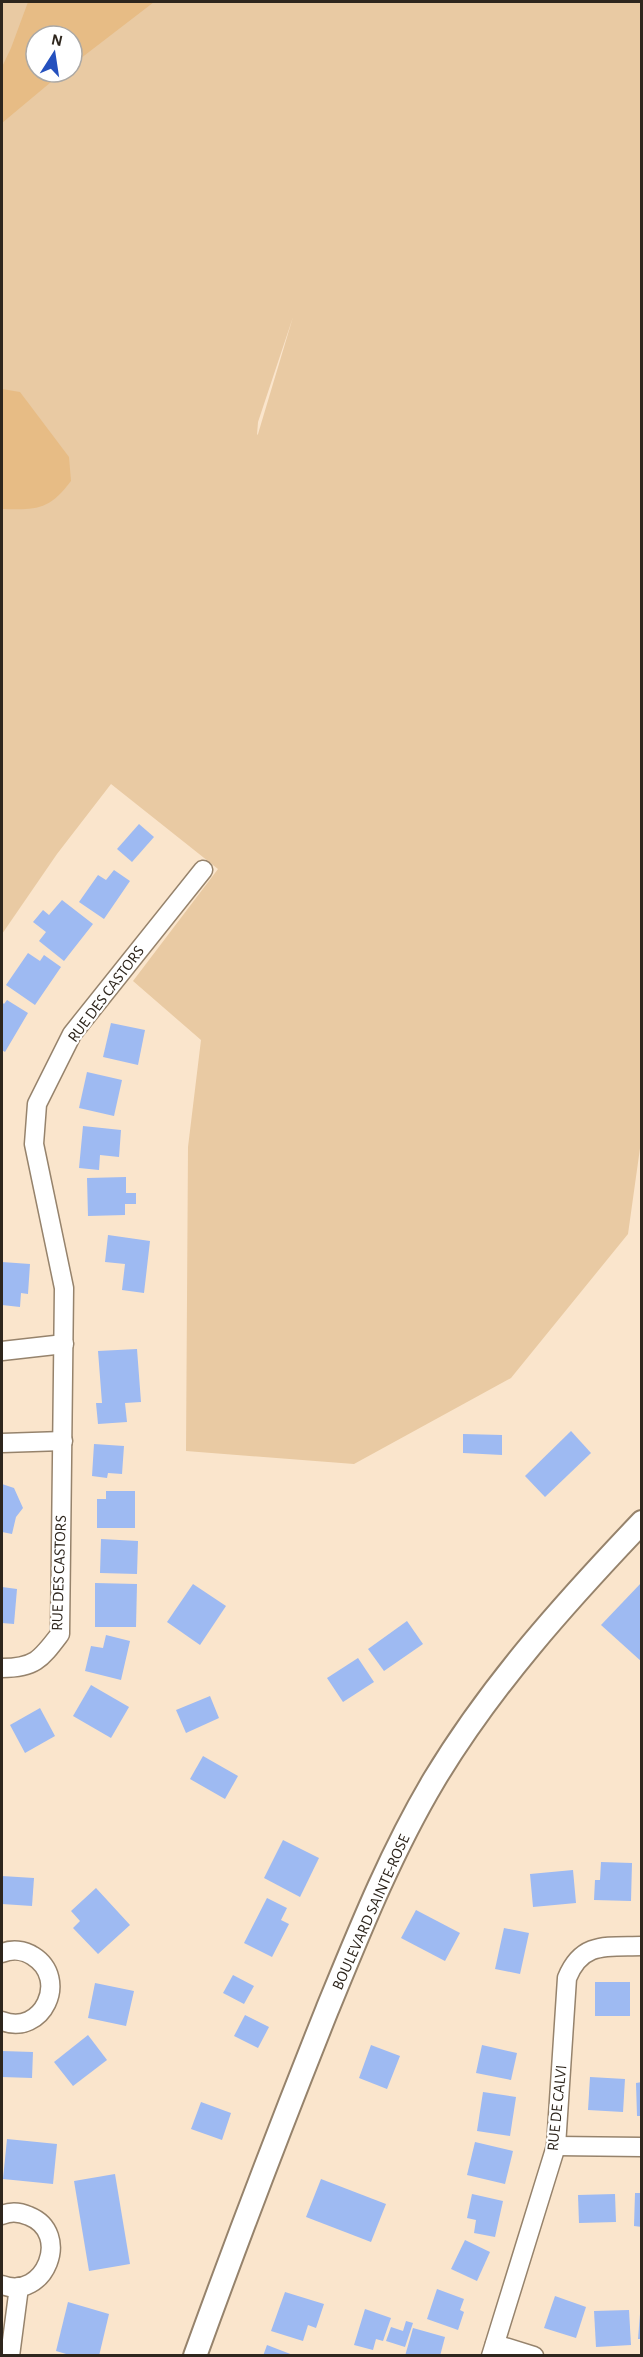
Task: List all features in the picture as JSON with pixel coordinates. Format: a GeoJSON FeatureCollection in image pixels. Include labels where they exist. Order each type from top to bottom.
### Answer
{"type":"FeatureCollection","features":[{"type":"Feature","properties":{"kind":"street","name":"RUE DES CASTORS"},"geometry":{"type":"LineString","coordinates":[[2,1668],[18,1668],[42,1658],[60,1634],[64,1288],[34,1144],[37,1104],[72,1034],[203,870]]}},
{"type":"Feature","properties":{"kind":"street"},"geometry":{"type":"LineString","coordinates":[[2,1351],[64,1344]]}},
{"type":"Feature","properties":{"kind":"street"},"geometry":{"type":"LineString","coordinates":[[2,1443],[63,1441]]}},
{"type":"Feature","properties":{"kind":"street","name":"BOULEVARD SAINTE-ROSE"},"geometry":{"type":"LineString","coordinates":[[195,2355],[246,2216],[351,1951],[388,1867],[434,1781],[475,1716],[527,1647],[580,1586],[642,1522]]}},
{"type":"Feature","properties":{"kind":"street","name":"RUE DE CALVI"},"geometry":{"type":"LineString","coordinates":[[493,2350],[556,2146],[567,1978],[573,1961],[588,1950],[642,1946]]}},
{"type":"Feature","properties":{"kind":"street"},"geometry":{"type":"LineString","coordinates":[[2,1953],[17,1950],[39,1959],[49,1974],[51,1992],[48,2004],[31,2021],[19,2024],[2,2021]]}},
{"type":"Feature","properties":{"kind":"street"},"geometry":{"type":"LineString","coordinates":[[556,2146],[642,2147]]}},
{"type":"Feature","properties":{"kind":"street"},"geometry":{"type":"LineString","coordinates":[[2,2215],[7,2212],[33,2217],[42,2224],[51,2245],[51,2257],[40,2277],[30,2284],[10,2286],[10,2355]]}},
{"type":"Feature","properties":{"kind":"street"},"geometry":{"type":"LineString","coordinates":[[493,2350],[534,2355]]}},
{"type":"Feature","properties":{"kind":"shaded area"},"geometry":{"type":"Polygon","coordinates":[[[2,2],[641,2],[642,1134],[628,1234],[511,1378],[354,1464],[186,1451],[188,1147],[201,1040],[133,981],[218,869],[111,784],[57,854],[2,934],[2,2]],[[293,317],[258,422],[258,434],[293,317]]]}},
{"type":"Feature","properties":{"kind":"shaded area"},"geometry":{"type":"Polygon","coordinates":[[[28,2],[154,2],[84,56],[84,24],[24,24],[24,84],[49,84],[2,123],[2,67],[28,2]]]}},
{"type":"Feature","properties":{"kind":"shaded area"},"geometry":{"type":"Polygon","coordinates":[[[2,389],[20,392],[69,457],[71,481],[56,498],[41,506],[2,509],[2,389]]]}},
{"type":"Feature","properties":{"kind":"building"},"geometry":{"type":"Polygon","coordinates":[[[139,824],[154,837],[132,862],[117,849],[139,824]]]}},
{"type":"Feature","properties":{"kind":"building"},"geometry":{"type":"Polygon","coordinates":[[[114,870],[130,881],[104,919],[79,902],[98,875],[106,880],[114,870]]]}},
{"type":"Feature","properties":{"kind":"building"},"geometry":{"type":"Polygon","coordinates":[[[62,900],[93,924],[64,961],[39,941],[46,932],[33,922],[43,910],[49,915],[62,900]]]}},
{"type":"Feature","properties":{"kind":"building"},"geometry":{"type":"Polygon","coordinates":[[[28,953],[40,961],[44,955],[61,967],[35,1005],[6,985],[28,953]]]}},
{"type":"Feature","properties":{"kind":"building"},"geometry":{"type":"Polygon","coordinates":[[[7,1000],[28,1013],[5,1052],[2,1050],[2,1002],[4,1004],[7,1000]]]}},
{"type":"Feature","properties":{"kind":"building"},"geometry":{"type":"Polygon","coordinates":[[[111,1023],[145,1030],[138,1065],[103,1057],[111,1023]]]}},
{"type":"Feature","properties":{"kind":"building"},"geometry":{"type":"Polygon","coordinates":[[[87,1072],[122,1080],[114,1116],[79,1108],[87,1072]]]}},
{"type":"Feature","properties":{"kind":"building"},"geometry":{"type":"Polygon","coordinates":[[[83,1126],[121,1130],[119,1157],[100,1155],[99,1170],[79,1168],[83,1126]]]}},
{"type":"Feature","properties":{"kind":"building"},"geometry":{"type":"Polygon","coordinates":[[[126,1177],[126,1193],[136,1193],[136,1204],[125,1204],[125,1215],[88,1216],[87,1178],[126,1177]]]}},
{"type":"Feature","properties":{"kind":"building"},"geometry":{"type":"Polygon","coordinates":[[[108,1235],[150,1241],[144,1293],[122,1290],[125,1264],[105,1262],[108,1235]]]}},
{"type":"Feature","properties":{"kind":"building"},"geometry":{"type":"Polygon","coordinates":[[[2,1262],[30,1264],[28,1294],[21,1293],[20,1307],[2,1305],[2,1262]]]}},
{"type":"Feature","properties":{"kind":"building"},"geometry":{"type":"Polygon","coordinates":[[[137,1349],[141,1402],[125,1403],[127,1422],[98,1424],[96,1403],[102,1403],[98,1351],[137,1349]]]}},
{"type":"Feature","properties":{"kind":"building"},"geometry":{"type":"Polygon","coordinates":[[[571,1431],[591,1453],[545,1497],[525,1476],[571,1431]]]}},
{"type":"Feature","properties":{"kind":"building"},"geometry":{"type":"Polygon","coordinates":[[[463,1434],[502,1435],[502,1455],[463,1453],[463,1434]]]}},
{"type":"Feature","properties":{"kind":"building"},"geometry":{"type":"Polygon","coordinates":[[[94,1444],[124,1446],[122,1474],[108,1473],[107,1478],[92,1476],[94,1444]]]}},
{"type":"Feature","properties":{"kind":"building"},"geometry":{"type":"Polygon","coordinates":[[[2,1484],[14,1488],[23,1508],[16,1517],[12,1534],[2,1532],[2,1484]]]}},
{"type":"Feature","properties":{"kind":"building"},"geometry":{"type":"Polygon","coordinates":[[[106,1491],[135,1491],[135,1528],[97,1528],[97,1499],[106,1499],[106,1491]]]}},
{"type":"Feature","properties":{"kind":"building"},"geometry":{"type":"Polygon","coordinates":[[[101,1539],[138,1541],[137,1574],[100,1573],[101,1539]]]}},
{"type":"Feature","properties":{"kind":"building"},"geometry":{"type":"Polygon","coordinates":[[[642,1582],[642,1662],[601,1625],[642,1582]]]}},
{"type":"Feature","properties":{"kind":"building"},"geometry":{"type":"Polygon","coordinates":[[[95,1583],[137,1584],[136,1627],[95,1627],[95,1583]]]}},
{"type":"Feature","properties":{"kind":"building"},"geometry":{"type":"Polygon","coordinates":[[[193,1584],[226,1606],[200,1645],[167,1622],[193,1584]]]}},
{"type":"Feature","properties":{"kind":"building"},"geometry":{"type":"Polygon","coordinates":[[[2,1587],[17,1589],[14,1624],[2,1623],[2,1587]]]}},
{"type":"Feature","properties":{"kind":"building"},"geometry":{"type":"Polygon","coordinates":[[[407,1621],[423,1644],[384,1671],[368,1649],[407,1621]]]}},
{"type":"Feature","properties":{"kind":"building"},"geometry":{"type":"Polygon","coordinates":[[[106,1635],[130,1641],[121,1680],[85,1671],[91,1646],[103,1648],[106,1635]]]}},
{"type":"Feature","properties":{"kind":"building"},"geometry":{"type":"Polygon","coordinates":[[[358,1658],[374,1682],[343,1702],[327,1678],[358,1658]]]}},
{"type":"Feature","properties":{"kind":"building"},"geometry":{"type":"Polygon","coordinates":[[[91,1685],[129,1707],[111,1738],[73,1716],[91,1685]]]}},
{"type":"Feature","properties":{"kind":"building"},"geometry":{"type":"Polygon","coordinates":[[[210,1696],[219,1718],[186,1733],[176,1710],[210,1696]]]}},
{"type":"Feature","properties":{"kind":"building"},"geometry":{"type":"Polygon","coordinates":[[[40,1708],[55,1736],[25,1753],[10,1725],[40,1708]]]}},
{"type":"Feature","properties":{"kind":"building"},"geometry":{"type":"Polygon","coordinates":[[[203,1756],[238,1776],[225,1799],[190,1779],[203,1756]]]}},
{"type":"Feature","properties":{"kind":"building"},"geometry":{"type":"Polygon","coordinates":[[[283,1840],[319,1858],[300,1897],[264,1878],[283,1840]]]}},
{"type":"Feature","properties":{"kind":"building"},"geometry":{"type":"Polygon","coordinates":[[[601,1862],[632,1863],[631,1901],[594,1900],[595,1880],[600,1880],[601,1862]]]}},
{"type":"Feature","properties":{"kind":"building"},"geometry":{"type":"Polygon","coordinates":[[[573,1870],[576,1903],[533,1907],[530,1874],[573,1870]]]}},
{"type":"Feature","properties":{"kind":"building"},"geometry":{"type":"Polygon","coordinates":[[[2,1876],[34,1878],[32,1906],[2,1904],[2,1876]]]}},
{"type":"Feature","properties":{"kind":"building"},"geometry":{"type":"Polygon","coordinates":[[[96,1888],[130,1925],[98,1954],[73,1928],[80,1921],[71,1911],[96,1888]]]}},
{"type":"Feature","properties":{"kind":"building"},"geometry":{"type":"Polygon","coordinates":[[[267,1898],[287,1908],[281,1920],[289,1924],[272,1957],[244,1943],[267,1898]]]}},
{"type":"Feature","properties":{"kind":"building"},"geometry":{"type":"Polygon","coordinates":[[[416,1910],[460,1933],[445,1961],[401,1938],[416,1910]]]}},
{"type":"Feature","properties":{"kind":"building"},"geometry":{"type":"Polygon","coordinates":[[[504,1928],[529,1933],[520,1974],[495,1969],[504,1928]]]}},
{"type":"Feature","properties":{"kind":"building"},"geometry":{"type":"Polygon","coordinates":[[[233,1975],[254,1986],[244,2004],[223,1993],[233,1975]]]}},
{"type":"Feature","properties":{"kind":"building"},"geometry":{"type":"Polygon","coordinates":[[[595,1982],[630,1982],[630,2016],[595,2016],[595,1982]]]}},
{"type":"Feature","properties":{"kind":"building"},"geometry":{"type":"Polygon","coordinates":[[[95,1983],[134,1991],[126,2026],[88,2018],[95,1983]]]}},
{"type":"Feature","properties":{"kind":"building"},"geometry":{"type":"Polygon","coordinates":[[[245,2015],[269,2027],[258,2048],[234,2036],[245,2015]]]}},
{"type":"Feature","properties":{"kind":"building"},"geometry":{"type":"Polygon","coordinates":[[[88,2035],[107,2060],[73,2086],[54,2062],[88,2035]]]}},
{"type":"Feature","properties":{"kind":"building"},"geometry":{"type":"Polygon","coordinates":[[[371,2045],[400,2056],[387,2089],[359,2078],[371,2045]]]}},
{"type":"Feature","properties":{"kind":"building"},"geometry":{"type":"Polygon","coordinates":[[[482,2045],[517,2053],[511,2080],[476,2073],[482,2045]]]}},
{"type":"Feature","properties":{"kind":"building"},"geometry":{"type":"Polygon","coordinates":[[[2,2051],[33,2052],[32,2078],[2,2077],[2,2051]]]}},
{"type":"Feature","properties":{"kind":"building"},"geometry":{"type":"Polygon","coordinates":[[[590,2077],[625,2079],[623,2112],[588,2110],[590,2077]]]}},
{"type":"Feature","properties":{"kind":"building"},"geometry":{"type":"Polygon","coordinates":[[[642,2082],[642,2116],[637,2116],[636,2083],[642,2082]]]}},
{"type":"Feature","properties":{"kind":"building"},"geometry":{"type":"Polygon","coordinates":[[[483,2092],[516,2097],[510,2136],[477,2131],[483,2092]]]}},
{"type":"Feature","properties":{"kind":"building"},"geometry":{"type":"Polygon","coordinates":[[[201,2102],[231,2113],[222,2140],[191,2129],[201,2102]]]}},
{"type":"Feature","properties":{"kind":"building"},"geometry":{"type":"Polygon","coordinates":[[[7,2139],[57,2144],[53,2184],[3,2179],[7,2139]]]}},
{"type":"Feature","properties":{"kind":"building"},"geometry":{"type":"Polygon","coordinates":[[[475,2142],[513,2151],[505,2184],[467,2175],[475,2142]]]}},
{"type":"Feature","properties":{"kind":"building"},"geometry":{"type":"Polygon","coordinates":[[[115,2174],[130,2264],[89,2271],[74,2181],[115,2174]]]}},
{"type":"Feature","properties":{"kind":"building"},"geometry":{"type":"Polygon","coordinates":[[[321,2179],[386,2204],[371,2242],[306,2217],[321,2179]]]}},
{"type":"Feature","properties":{"kind":"building"},"geometry":{"type":"Polygon","coordinates":[[[635,2193],[642,2193],[642,2227],[634,2226],[635,2193]]]}},
{"type":"Feature","properties":{"kind":"building"},"geometry":{"type":"Polygon","coordinates":[[[472,2194],[503,2201],[495,2237],[474,2233],[476,2220],[467,2218],[472,2194]]]}},
{"type":"Feature","properties":{"kind":"building"},"geometry":{"type":"Polygon","coordinates":[[[615,2194],[616,2222],[579,2223],[578,2195],[615,2194]]]}},
{"type":"Feature","properties":{"kind":"building"},"geometry":{"type":"Polygon","coordinates":[[[465,2240],[490,2252],[477,2281],[451,2269],[465,2240]]]}},
{"type":"Feature","properties":{"kind":"building"},"geometry":{"type":"Polygon","coordinates":[[[437,2289],[464,2299],[460,2310],[464,2312],[458,2330],[427,2319],[437,2289]]]}},
{"type":"Feature","properties":{"kind":"building"},"geometry":{"type":"Polygon","coordinates":[[[285,2292],[324,2304],[316,2328],[308,2325],[303,2341],[271,2331],[285,2292]]]}},
{"type":"Feature","properties":{"kind":"building"},"geometry":{"type":"Polygon","coordinates":[[[555,2296],[586,2307],[576,2338],[544,2328],[555,2296]]]}},
{"type":"Feature","properties":{"kind":"building"},"geometry":{"type":"Polygon","coordinates":[[[68,2302],[109,2314],[99,2356],[73,2356],[56,2351],[68,2302]]]}},
{"type":"Feature","properties":{"kind":"building"},"geometry":{"type":"Polygon","coordinates":[[[365,2309],[391,2318],[383,2341],[376,2339],[373,2350],[354,2345],[365,2309]]]}},
{"type":"Feature","properties":{"kind":"building"},"geometry":{"type":"Polygon","coordinates":[[[629,2310],[631,2345],[596,2347],[594,2311],[629,2310]]]}},
{"type":"Feature","properties":{"kind":"building"},"geometry":{"type":"Polygon","coordinates":[[[640,2314],[642,2314],[642,2339],[638,2339],[640,2314]]]}},
{"type":"Feature","properties":{"kind":"building"},"geometry":{"type":"Polygon","coordinates":[[[406,2321],[413,2323],[405,2347],[386,2341],[391,2327],[403,2331],[406,2321]]]}},
{"type":"Feature","properties":{"kind":"building"},"geometry":{"type":"Polygon","coordinates":[[[413,2328],[445,2337],[440,2356],[405,2356],[413,2328]]]}},
{"type":"Feature","properties":{"kind":"building"},"geometry":{"type":"Polygon","coordinates":[[[267,2345],[293,2355],[293,2356],[263,2356],[267,2345]]]}}]}
